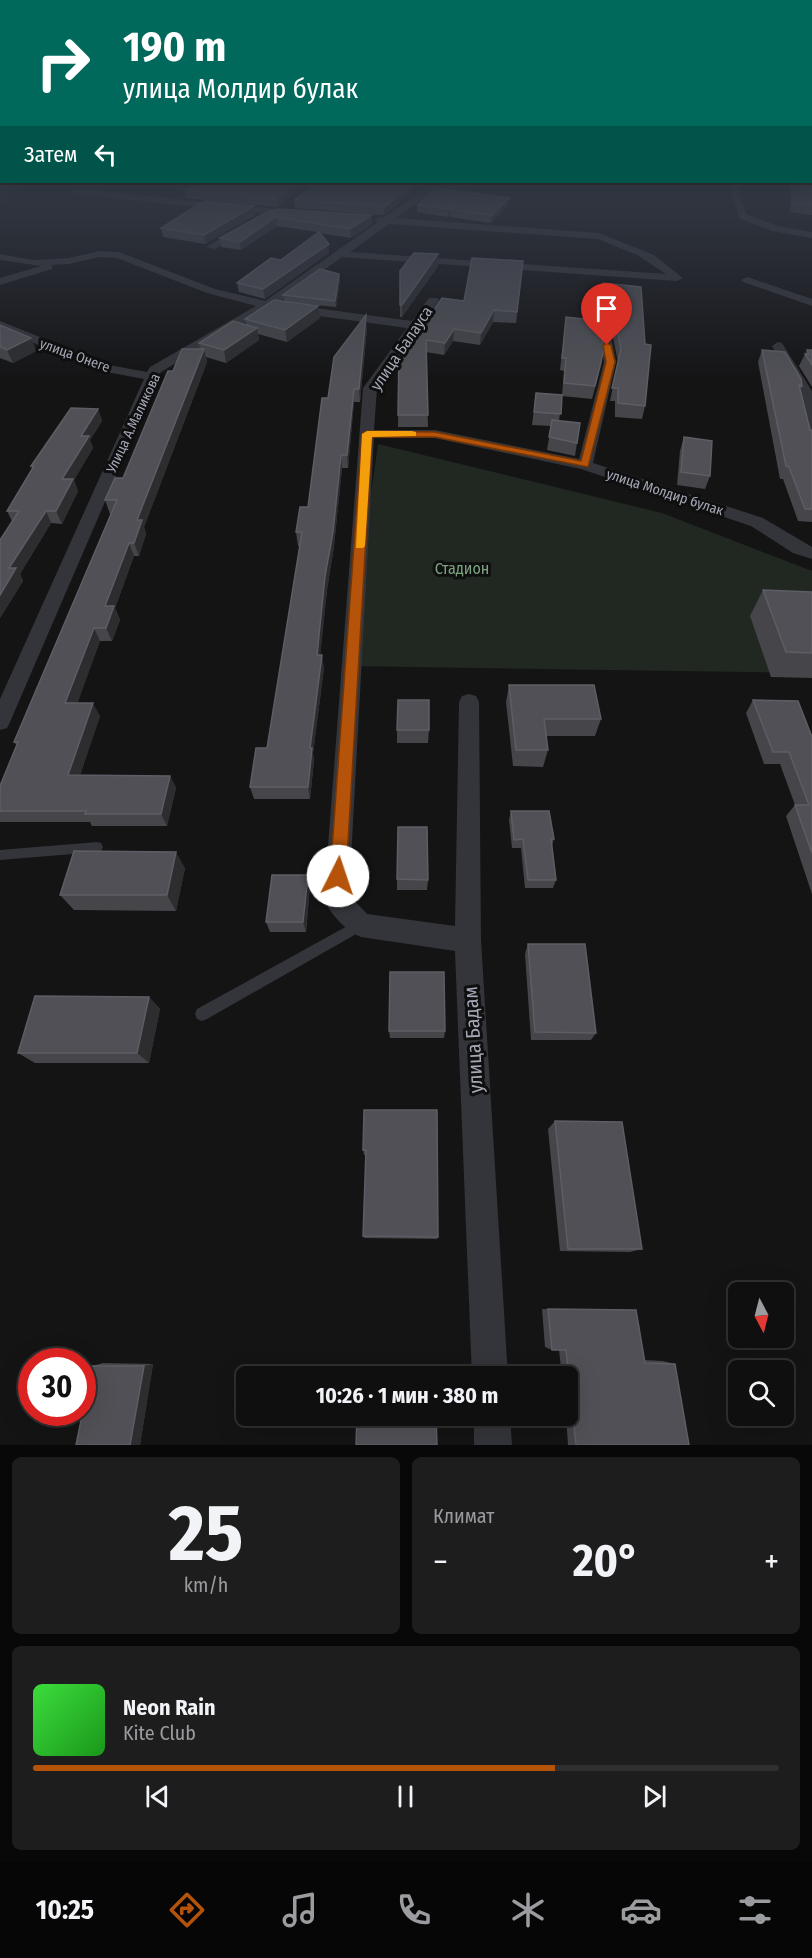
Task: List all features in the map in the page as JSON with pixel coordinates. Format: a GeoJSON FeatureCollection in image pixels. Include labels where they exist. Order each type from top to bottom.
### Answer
{"type":"FeatureCollection","features":[{"type":"Feature","properties":{"kind":"street"},"geometry":{"type":"LineString","coordinates":[[211,248],[215,245]]}},
{"type":"Feature","properties":{"kind":"street","name":"Улица А.Маликова"},"geometry":{"type":"LineString","coordinates":[[0,722],[155,370],[267,304],[350,245]]}},
{"type":"Feature","properties":{"kind":"street"},"geometry":{"type":"LineString","coordinates":[[340,254],[677,278],[665,266],[626,245]]}},
{"type":"Feature","properties":{"kind":"street"},"geometry":{"type":"LineString","coordinates":[[0,282],[99,254],[119,255],[211,291],[267,304],[415,325]]}},
{"type":"Feature","properties":{"kind":"street"},"geometry":{"type":"LineString","coordinates":[[0,257],[33,263],[69,261]]}},
{"type":"Feature","properties":{"kind":"street"},"geometry":{"type":"LineString","coordinates":[[747,280],[812,303]]}},
{"type":"Feature","properties":{"kind":"street","name":"улица Балауса"},"geometry":{"type":"LineString","coordinates":[[361,925],[336,899],[370,388],[433,300]]}},
{"type":"Feature","properties":{"kind":"street"},"geometry":{"type":"LineString","coordinates":[[585,465],[610,362],[601,310]]}},
{"type":"Feature","properties":{"kind":"street","name":"улица Онеге"},"geometry":{"type":"LineString","coordinates":[[0,326],[106,368],[152,377]]}},
{"type":"Feature","properties":{"kind":"street"},"geometry":{"type":"LineString","coordinates":[[778,346],[805,391],[812,434]]}},
{"type":"Feature","properties":{"kind":"street","name":"улица Молдир булак"},"geometry":{"type":"LineString","coordinates":[[367,434],[435,434],[585,465],[757,522],[799,549],[812,554]]}},
{"type":"Feature","properties":{"kind":"street","name":"улица Бадам"},"geometry":{"type":"LineString","coordinates":[[470,702],[468,940],[489,1366]]}},
{"type":"Feature","properties":{"kind":"street"},"geometry":{"type":"LineString","coordinates":[[361,925],[468,940]]}},
{"type":"Feature","properties":{"kind":"street"},"geometry":{"type":"LineString","coordinates":[[492,1426],[493,1445]]}},
{"type":"Feature","properties":{"kind":"lane"},"geometry":{"type":"LineString","coordinates":[[0,855],[97,847]]}},
{"type":"Feature","properties":{"kind":"lane"},"geometry":{"type":"LineString","coordinates":[[202,1014],[361,925]]}},
{"type":"Feature","properties":{"kind":"green space","name":"Стадион"},"geometry":{"type":"Polygon","coordinates":[[[378,444],[662,513],[812,571],[812,673],[347,666],[378,444]]]}},
{"type":"Feature","properties":{"kind":"building"},"geometry":{"type":"Polygon","coordinates":[[[301,245],[327,245],[263,289],[237,283],[271,258],[281,260],[301,245]]]}},
{"type":"Feature","properties":{"kind":"building"},"geometry":{"type":"Polygon","coordinates":[[[414,253],[438,254],[400,305],[400,271],[414,253]]]}},
{"type":"Feature","properties":{"kind":"building"},"geometry":{"type":"Polygon","coordinates":[[[472,258],[523,261],[517,312],[494,310],[481,333],[454,329],[445,343],[426,340],[428,415],[398,415],[399,352],[404,352],[442,298],[464,301],[472,258]]]}},
{"type":"Feature","properties":{"kind":"building"},"geometry":{"type":"Polygon","coordinates":[[[320,269],[339,274],[335,301],[283,295],[320,269]]]}},
{"type":"Feature","properties":{"kind":"building"},"geometry":{"type":"Polygon","coordinates":[[[603,283],[641,287],[645,344],[651,345],[645,406],[618,403],[618,388],[612,388],[621,349],[610,295],[600,294],[603,283]]]}},
{"type":"Feature","properties":{"kind":"building"},"geometry":{"type":"Polygon","coordinates":[[[274,300],[318,306],[285,330],[245,319],[274,300]]]}},
{"type":"Feature","properties":{"kind":"building"},"geometry":{"type":"Polygon","coordinates":[[[597,306],[604,349],[595,386],[564,383],[566,358],[562,358],[566,317],[593,320],[597,306]]]}},
{"type":"Feature","properties":{"kind":"building"},"geometry":{"type":"Polygon","coordinates":[[[366,315],[359,389],[354,389],[347,455],[341,455],[333,532],[325,576],[317,655],[322,655],[310,748],[312,748],[308,787],[250,787],[256,748],[267,748],[302,532],[296,532],[300,507],[308,507],[322,398],[328,398],[334,357],[366,315]]]}},
{"type":"Feature","properties":{"kind":"building"},"geometry":{"type":"Polygon","coordinates":[[[233,321],[257,328],[224,350],[199,343],[233,321]]]}},
{"type":"Feature","properties":{"kind":"building"},"geometry":{"type":"Polygon","coordinates":[[[0,325],[31,338],[7,350],[0,347],[0,325]]]}},
{"type":"Feature","properties":{"kind":"building"},"geometry":{"type":"Polygon","coordinates":[[[182,349],[204,349],[137,520],[142,520],[134,543],[129,543],[105,606],[114,606],[106,628],[94,628],[65,703],[93,703],[68,775],[170,776],[161,814],[0,811],[0,786],[18,742],[14,742],[117,500],[105,500],[115,478],[123,478],[168,371],[173,371],[182,349]]]}},
{"type":"Feature","properties":{"kind":"building"},"geometry":{"type":"Polygon","coordinates":[[[762,350],[785,352],[801,379],[802,386],[799,385],[810,430],[812,430],[812,509],[805,509],[789,467],[786,466],[762,350]]]}},
{"type":"Feature","properties":{"kind":"building"},"geometry":{"type":"Polygon","coordinates":[[[807,350],[812,350],[812,365],[805,354],[809,354],[807,350]]]}},
{"type":"Feature","properties":{"kind":"building"},"geometry":{"type":"Polygon","coordinates":[[[536,393],[562,395],[561,414],[534,412],[536,393]]]}},
{"type":"Feature","properties":{"kind":"building"},"geometry":{"type":"Polygon","coordinates":[[[71,408],[98,409],[81,436],[89,436],[62,479],[73,479],[56,511],[46,511],[9,568],[16,568],[0,595],[0,540],[19,511],[7,511],[34,466],[31,466],[71,408]]]}},
{"type":"Feature","properties":{"kind":"building"},"geometry":{"type":"Polygon","coordinates":[[[552,420],[580,423],[577,443],[549,437],[552,420]]]}},
{"type":"Feature","properties":{"kind":"building"},"geometry":{"type":"Polygon","coordinates":[[[684,437],[712,441],[710,476],[681,472],[684,437]]]}},
{"type":"Feature","properties":{"kind":"building"},"geometry":{"type":"Polygon","coordinates":[[[763,590],[812,592],[812,653],[786,652],[763,590]]]}},
{"type":"Feature","properties":{"kind":"building"},"geometry":{"type":"Polygon","coordinates":[[[509,685],[594,685],[601,719],[544,719],[548,750],[516,750],[509,685]]]}},
{"type":"Feature","properties":{"kind":"building"},"geometry":{"type":"Polygon","coordinates":[[[398,700],[429,700],[429,730],[397,730],[398,700]]]}},
{"type":"Feature","properties":{"kind":"building"},"geometry":{"type":"Polygon","coordinates":[[[753,700],[798,701],[812,737],[812,853],[795,805],[809,805],[789,752],[773,752],[753,700]]]}},
{"type":"Feature","properties":{"kind":"building"},"geometry":{"type":"Polygon","coordinates":[[[511,811],[549,811],[554,839],[551,839],[556,880],[528,880],[523,839],[514,840],[511,811]]]}},
{"type":"Feature","properties":{"kind":"building"},"geometry":{"type":"Polygon","coordinates":[[[398,827],[427,827],[428,880],[397,879],[398,827]]]}},
{"type":"Feature","properties":{"kind":"building"},"geometry":{"type":"Polygon","coordinates":[[[74,851],[176,852],[167,895],[60,895],[74,851]]]}},
{"type":"Feature","properties":{"kind":"building"},"geometry":{"type":"Polygon","coordinates":[[[272,875],[308,875],[303,922],[266,922],[272,875]]]}},
{"type":"Feature","properties":{"kind":"building"},"geometry":{"type":"Polygon","coordinates":[[[528,944],[585,944],[596,1033],[535,1032],[528,944]]]}},
{"type":"Feature","properties":{"kind":"building"},"geometry":{"type":"Polygon","coordinates":[[[390,972],[444,972],[445,1031],[389,1031],[390,972]]]}},
{"type":"Feature","properties":{"kind":"building"},"geometry":{"type":"Polygon","coordinates":[[[35,996],[149,997],[137,1053],[18,1053],[35,996]]]}},
{"type":"Feature","properties":{"kind":"building"},"geometry":{"type":"Polygon","coordinates":[[[364,1110],[437,1110],[438,1237],[363,1236],[366,1150],[363,1150],[364,1110]]]}},
{"type":"Feature","properties":{"kind":"building"},"geometry":{"type":"Polygon","coordinates":[[[555,1121],[622,1122],[642,1249],[568,1249],[555,1121]]]}},
{"type":"Feature","properties":{"kind":"building"},"geometry":{"type":"Polygon","coordinates":[[[548,1309],[636,1310],[645,1363],[675,1364],[689,1445],[576,1445],[574,1426],[578,1426],[578,1366],[568,1366],[566,1350],[552,1350],[548,1309]]]}},
{"type":"Feature","properties":{"kind":"building"},"geometry":{"type":"Polygon","coordinates":[[[96,1366],[144,1366],[130,1445],[76,1445],[80,1426],[96,1426],[96,1366]]]}},
{"type":"Feature","properties":{"kind":"building"},"geometry":{"type":"Polygon","coordinates":[[[357,1426],[436,1426],[437,1445],[356,1445],[357,1426]]]}},
{"type":"Feature","properties":{"kind":"slow traffic"},"geometry":{"type":"LineString","coordinates":[[360,546],[367,434],[412,434]]}},
{"type":"Feature","properties":{"kind":"route"},"geometry":{"type":"LineString","coordinates":[[338,876],[367,434],[435,434],[585,465],[610,362],[607,345]]}}]}
